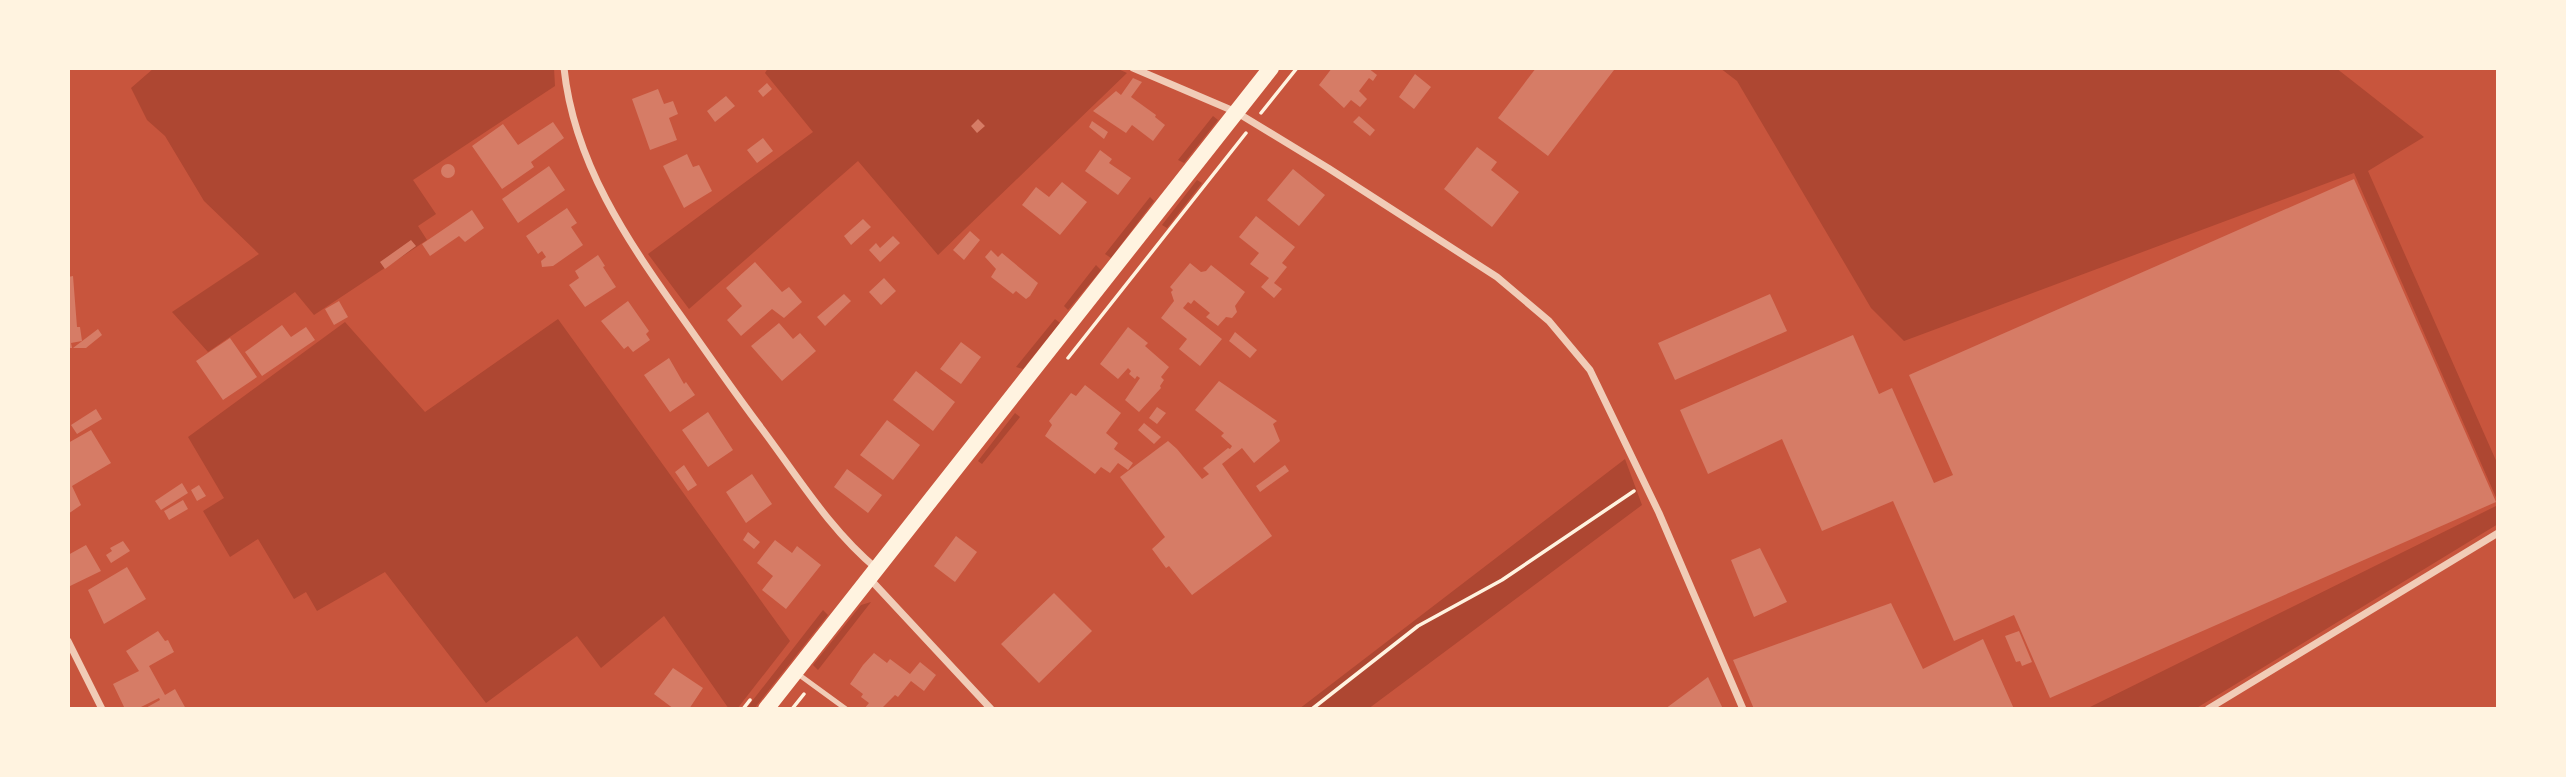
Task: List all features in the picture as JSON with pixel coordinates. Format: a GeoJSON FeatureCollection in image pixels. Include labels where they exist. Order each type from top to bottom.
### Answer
{"type":"FeatureCollection","features":[{"type":"Feature","properties":{"kind":"main road"},"geometry":{"type":"LineString","coordinates":[[766,709],[1271,68]]}},
{"type":"Feature","properties":{"kind":"street"},"geometry":{"type":"LineString","coordinates":[[564,68],[574,121],[586,159],[614,217],[649,272],[739,399],[843,538],[991,709]]}},
{"type":"Feature","properties":{"kind":"street"},"geometry":{"type":"LineString","coordinates":[[1133,68],[1236,112],[1497,277],[1549,321],[1590,370],[1645,484],[1743,709]]}},
{"type":"Feature","properties":{"kind":"street"},"geometry":{"type":"LineString","coordinates":[[2208,709],[2498,533]]}},
{"type":"Feature","properties":{"kind":"street"},"geometry":{"type":"LineString","coordinates":[[68,641],[102,709]]}},
{"type":"Feature","properties":{"kind":"lane"},"geometry":{"type":"LineString","coordinates":[[795,672],[846,709]]}},
{"type":"Feature","properties":{"kind":"path"},"geometry":{"type":"LineString","coordinates":[[1312,709],[1418,626],[1502,580],[1645,484]]}},
{"type":"Feature","properties":{"kind":"shaded area"},"geometry":{"type":"Polygon","coordinates":[[[154,68],[554,68],[555,86],[413,180],[436,214],[418,226],[427,240],[314,315],[295,292],[208,352],[172,312],[259,254],[204,201],[165,136],[147,120],[131,88],[154,68]]]}},
{"type":"Feature","properties":{"kind":"shaded area"},"geometry":{"type":"Polygon","coordinates":[[[768,68],[1116,68],[1127,73],[938,255],[858,161],[689,309],[648,254],[813,132],[765,73],[768,68]]]}},
{"type":"Feature","properties":{"kind":"shaded area"},"geometry":{"type":"Polygon","coordinates":[[[1720,68],[2336,68],[2424,137],[2368,171],[2498,465],[2498,502],[2354,173],[1904,341],[1871,308],[1737,81],[1720,68]]]}},
{"type":"Feature","properties":{"kind":"shaded area"},"geometry":{"type":"Polygon","coordinates":[[[1213,116],[1218,120],[1184,163],[1178,160],[1213,116]]]}},
{"type":"Feature","properties":{"kind":"shaded area"},"geometry":{"type":"Polygon","coordinates":[[[1197,180],[1202,183],[1167,228],[1162,225],[1197,180]]]}},
{"type":"Feature","properties":{"kind":"shaded area"},"geometry":{"type":"Polygon","coordinates":[[[1150,197],[1154,201],[1111,258],[1105,254],[1150,197]]]}},
{"type":"Feature","properties":{"kind":"shaded area"},"geometry":{"type":"Polygon","coordinates":[[[1096,265],[1101,270],[1068,310],[1064,306],[1096,265]]]}},
{"type":"Feature","properties":{"kind":"shaded area"},"geometry":{"type":"Polygon","coordinates":[[[558,319],[790,641],[737,709],[729,709],[664,616],[601,668],[577,636],[486,703],[385,572],[317,611],[306,592],[294,599],[258,539],[230,557],[203,511],[224,498],[188,437],[345,322],[425,412],[558,319]]]}},
{"type":"Feature","properties":{"kind":"shaded area"},"geometry":{"type":"Polygon","coordinates":[[[1055,319],[1060,323],[1023,369],[1016,367],[1055,319]]]}},
{"type":"Feature","properties":{"kind":"shaded area"},"geometry":{"type":"Polygon","coordinates":[[[1015,413],[1020,417],[982,464],[978,461],[1015,413]]]}},
{"type":"Feature","properties":{"kind":"shaded area"},"geometry":{"type":"Polygon","coordinates":[[[1625,459],[1642,505],[1368,709],[1299,709],[1625,459]]]}},
{"type":"Feature","properties":{"kind":"shaded area"},"geometry":{"type":"Polygon","coordinates":[[[2498,505],[2498,524],[2195,709],[2086,709],[2498,505]]]}},
{"type":"Feature","properties":{"kind":"shaded area"},"geometry":{"type":"Polygon","coordinates":[[[871,602],[818,670],[813,665],[861,605],[871,602]]]}},
{"type":"Feature","properties":{"kind":"shaded area"},"geometry":{"type":"Polygon","coordinates":[[[823,610],[828,615],[754,709],[746,709],[823,610]]]}},
{"type":"Feature","properties":{"kind":"building"},"geometry":{"type":"Polygon","coordinates":[[[1332,68],[1368,68],[1377,75],[1373,81],[1369,78],[1359,91],[1367,99],[1360,107],[1351,100],[1344,108],[1319,85],[1332,68]]]}},
{"type":"Feature","properties":{"kind":"building"},"geometry":{"type":"Polygon","coordinates":[[[1536,68],[1614,70],[1548,156],[1498,118],[1536,68]]]}},
{"type":"Feature","properties":{"kind":"building"},"geometry":{"type":"Polygon","coordinates":[[[1415,74],[1431,87],[1414,109],[1399,97],[1415,74]]]}},
{"type":"Feature","properties":{"kind":"building"},"geometry":{"type":"Polygon","coordinates":[[[1133,78],[1142,82],[1131,97],[1165,125],[1153,141],[1132,125],[1126,133],[1093,111],[1116,91],[1121,95],[1133,78]]]}},
{"type":"Feature","properties":{"kind":"building"},"geometry":{"type":"Polygon","coordinates":[[[767,83],[772,89],[763,97],[758,91],[767,83]]]}},
{"type":"Feature","properties":{"kind":"building"},"geometry":{"type":"Polygon","coordinates":[[[658,89],[664,104],[673,101],[678,114],[669,118],[677,140],[650,150],[632,99],[658,89]]]}},
{"type":"Feature","properties":{"kind":"building"},"geometry":{"type":"Polygon","coordinates":[[[726,96],[735,106],[715,122],[707,111],[726,96]]]}},
{"type":"Feature","properties":{"kind":"building"},"geometry":{"type":"Polygon","coordinates":[[[1359,116],[1375,130],[1370,136],[1353,122],[1359,116]]]}},
{"type":"Feature","properties":{"kind":"building"},"geometry":{"type":"Polygon","coordinates":[[[978,119],[985,126],[977,133],[971,126],[978,119]]]}},
{"type":"Feature","properties":{"kind":"building"},"geometry":{"type":"Polygon","coordinates":[[[1092,121],[1108,132],[1104,139],[1089,127],[1092,121]]]}},
{"type":"Feature","properties":{"kind":"building"},"geometry":{"type":"Polygon","coordinates":[[[553,122],[564,138],[531,162],[534,167],[502,189],[472,146],[503,124],[518,145],[553,122]]]}},
{"type":"Feature","properties":{"kind":"building"},"geometry":{"type":"Polygon","coordinates":[[[763,138],[773,151],[757,163],[747,150],[763,138]]]}},
{"type":"Feature","properties":{"kind":"building"},"geometry":{"type":"Polygon","coordinates":[[[1477,147],[1497,162],[1491,170],[1519,192],[1492,227],[1444,189],[1477,147]]]}},
{"type":"Feature","properties":{"kind":"building"},"geometry":{"type":"Polygon","coordinates":[[[1100,150],[1112,159],[1109,163],[1131,178],[1118,195],[1085,171],[1100,150]]]}},
{"type":"Feature","properties":{"kind":"building"},"geometry":{"type":"Polygon","coordinates":[[[687,154],[693,167],[699,165],[712,191],[684,208],[663,166],[687,154]]]}},
{"type":"Feature","properties":{"kind":"building"},"geometry":{"type":"Polygon","coordinates":[[[448,164],[453,166],[453,176],[448,178],[443,176],[441,171],[443,166],[448,164]]]}},
{"type":"Feature","properties":{"kind":"building"},"geometry":{"type":"Polygon","coordinates":[[[549,166],[565,190],[518,223],[502,199],[549,166]]]}},
{"type":"Feature","properties":{"kind":"building"},"geometry":{"type":"Polygon","coordinates":[[[1293,169],[1325,195],[1299,226],[1267,200],[1293,169]]]}},
{"type":"Feature","properties":{"kind":"building"},"geometry":{"type":"Polygon","coordinates":[[[2354,179],[2496,502],[2050,698],[2014,615],[1954,641],[1893,501],[1822,531],[1782,439],[1708,474],[1680,410],[1853,335],[1879,394],[1892,388],[1934,483],[1953,475],[1909,375],[2354,179]]]}},
{"type":"Feature","properties":{"kind":"building"},"geometry":{"type":"Polygon","coordinates":[[[1062,182],[1087,202],[1060,235],[1022,205],[1036,187],[1049,197],[1062,182]]]}},
{"type":"Feature","properties":{"kind":"building"},"geometry":{"type":"Polygon","coordinates":[[[567,208],[577,223],[571,227],[583,245],[553,266],[542,267],[541,261],[546,257],[542,251],[538,254],[526,236],[567,208]]]}},
{"type":"Feature","properties":{"kind":"building"},"geometry":{"type":"Polygon","coordinates":[[[472,210],[484,228],[465,242],[459,236],[430,256],[422,244],[472,210]]]}},
{"type":"Feature","properties":{"kind":"building"},"geometry":{"type":"Polygon","coordinates":[[[1256,216],[1295,247],[1282,263],[1287,267],[1274,283],[1282,289],[1274,298],[1261,287],[1269,278],[1250,264],[1259,253],[1239,237],[1256,216]]]}},
{"type":"Feature","properties":{"kind":"building"},"geometry":{"type":"Polygon","coordinates":[[[863,219],[871,227],[851,245],[844,236],[863,219]]]}},
{"type":"Feature","properties":{"kind":"building"},"geometry":{"type":"Polygon","coordinates":[[[970,231],[980,240],[964,260],[953,250],[970,231]]]}},
{"type":"Feature","properties":{"kind":"building"},"geometry":{"type":"Polygon","coordinates":[[[893,236],[900,243],[880,262],[869,250],[876,243],[880,248],[893,236]]]}},
{"type":"Feature","properties":{"kind":"building"},"geometry":{"type":"Polygon","coordinates":[[[411,240],[416,246],[385,269],[380,262],[411,240]]]}},
{"type":"Feature","properties":{"kind":"building"},"geometry":{"type":"Polygon","coordinates":[[[991,250],[998,257],[1002,253],[1038,283],[1030,296],[1026,299],[1016,291],[1013,294],[991,277],[996,269],[985,257],[991,250]]]}},
{"type":"Feature","properties":{"kind":"building"},"geometry":{"type":"Polygon","coordinates":[[[598,255],[616,287],[585,307],[569,285],[579,278],[575,271],[598,255]]]}},
{"type":"Feature","properties":{"kind":"building"},"geometry":{"type":"Polygon","coordinates":[[[755,262],[782,292],[789,287],[802,302],[784,318],[772,309],[741,336],[727,320],[742,306],[726,288],[755,262]]]}},
{"type":"Feature","properties":{"kind":"building"},"geometry":{"type":"Polygon","coordinates":[[[1190,263],[1201,272],[1211,265],[1245,292],[1235,306],[1237,312],[1232,318],[1226,317],[1218,326],[1206,317],[1210,313],[1194,300],[1183,308],[1222,339],[1200,366],[1179,349],[1187,339],[1161,318],[1174,301],[1170,287],[1190,263]]]}},
{"type":"Feature","properties":{"kind":"building"},"geometry":{"type":"Polygon","coordinates":[[[73,276],[77,327],[80,327],[82,341],[71,343],[72,348],[68,348],[68,277],[73,276]]]}},
{"type":"Feature","properties":{"kind":"building"},"geometry":{"type":"Polygon","coordinates":[[[884,278],[896,291],[881,305],[869,292],[884,278]]]}},
{"type":"Feature","properties":{"kind":"building"},"geometry":{"type":"Polygon","coordinates":[[[844,294],[851,301],[825,326],[817,317],[844,294]]]}},
{"type":"Feature","properties":{"kind":"building"},"geometry":{"type":"Polygon","coordinates":[[[1770,294],[1787,331],[1675,380],[1658,343],[1770,294]]]}},
{"type":"Feature","properties":{"kind":"building"},"geometry":{"type":"Polygon","coordinates":[[[339,301],[348,317],[334,325],[325,309],[339,301]]]}},
{"type":"Feature","properties":{"kind":"building"},"geometry":{"type":"Polygon","coordinates":[[[628,301],[649,331],[646,334],[650,340],[633,352],[628,346],[624,349],[601,321],[628,301]]]}},
{"type":"Feature","properties":{"kind":"building"},"geometry":{"type":"Polygon","coordinates":[[[779,323],[793,339],[800,333],[816,351],[782,381],[751,346],[779,323]]]}},
{"type":"Feature","properties":{"kind":"building"},"geometry":{"type":"Polygon","coordinates":[[[282,325],[291,337],[306,327],[315,340],[262,376],[245,352],[282,325]]]}},
{"type":"Feature","properties":{"kind":"building"},"geometry":{"type":"Polygon","coordinates":[[[1128,327],[1148,343],[1145,346],[1169,367],[1161,377],[1164,380],[1161,388],[1139,412],[1125,400],[1140,378],[1137,376],[1135,379],[1129,374],[1131,371],[1128,368],[1118,379],[1100,364],[1128,327]]]}},
{"type":"Feature","properties":{"kind":"building"},"geometry":{"type":"Polygon","coordinates":[[[98,329],[102,335],[86,348],[73,348],[98,329]]]}},
{"type":"Feature","properties":{"kind":"building"},"geometry":{"type":"Polygon","coordinates":[[[1235,332],[1257,350],[1250,358],[1229,341],[1235,332]]]}},
{"type":"Feature","properties":{"kind":"building"},"geometry":{"type":"Polygon","coordinates":[[[230,338],[257,377],[223,400],[196,361],[230,338]]]}},
{"type":"Feature","properties":{"kind":"building"},"geometry":{"type":"Polygon","coordinates":[[[961,342],[981,357],[961,384],[940,369],[961,342]]]}},
{"type":"Feature","properties":{"kind":"building"},"geometry":{"type":"Polygon","coordinates":[[[669,358],[684,384],[686,382],[695,395],[670,412],[644,375],[669,358]]]}},
{"type":"Feature","properties":{"kind":"building"},"geometry":{"type":"Polygon","coordinates":[[[916,371],[955,402],[933,431],[893,400],[916,371]]]}},
{"type":"Feature","properties":{"kind":"building"},"geometry":{"type":"Polygon","coordinates":[[[1219,381],[1277,421],[1273,424],[1280,441],[1254,463],[1242,448],[1222,464],[1272,536],[1192,595],[1152,549],[1165,537],[1120,477],[1168,441],[1202,479],[1209,474],[1203,468],[1232,446],[1221,436],[1224,433],[1195,410],[1219,381]]]}},
{"type":"Feature","properties":{"kind":"building"},"geometry":{"type":"Polygon","coordinates":[[[1085,385],[1121,413],[1106,433],[1118,443],[1114,449],[1133,463],[1128,470],[1118,463],[1110,473],[1101,467],[1095,474],[1045,436],[1052,425],[1049,421],[1071,393],[1076,396],[1085,385]]]}},
{"type":"Feature","properties":{"kind":"building"},"geometry":{"type":"Polygon","coordinates":[[[1157,407],[1166,413],[1157,424],[1149,418],[1157,407]]]}},
{"type":"Feature","properties":{"kind":"building"},"geometry":{"type":"Polygon","coordinates":[[[96,409],[102,419],[77,434],[71,425],[96,409]]]}},
{"type":"Feature","properties":{"kind":"building"},"geometry":{"type":"Polygon","coordinates":[[[708,412],[733,450],[708,467],[682,430],[708,412]]]}},
{"type":"Feature","properties":{"kind":"building"},"geometry":{"type":"Polygon","coordinates":[[[887,420],[920,445],[893,480],[860,455],[887,420]]]}},
{"type":"Feature","properties":{"kind":"building"},"geometry":{"type":"Polygon","coordinates":[[[1144,423],[1161,437],[1154,444],[1138,430],[1144,423]]]}},
{"type":"Feature","properties":{"kind":"building"},"geometry":{"type":"Polygon","coordinates":[[[91,430],[111,463],[72,486],[81,505],[68,514],[68,443],[91,430]]]}},
{"type":"Feature","properties":{"kind":"building"},"geometry":{"type":"Polygon","coordinates":[[[684,465],[697,485],[688,491],[675,472],[684,465]]]}},
{"type":"Feature","properties":{"kind":"building"},"geometry":{"type":"Polygon","coordinates":[[[1285,465],[1289,471],[1260,492],[1256,486],[1285,465]]]}},
{"type":"Feature","properties":{"kind":"building"},"geometry":{"type":"Polygon","coordinates":[[[847,469],[882,495],[868,513],[834,487],[847,469]]]}},
{"type":"Feature","properties":{"kind":"building"},"geometry":{"type":"Polygon","coordinates":[[[752,474],[772,504],[746,523],[726,492],[752,474]]]}},
{"type":"Feature","properties":{"kind":"building"},"geometry":{"type":"Polygon","coordinates":[[[182,483],[188,493],[161,510],[155,501],[182,483]]]}},
{"type":"Feature","properties":{"kind":"building"},"geometry":{"type":"Polygon","coordinates":[[[199,485],[206,496],[197,501],[191,490],[199,485]]]}},
{"type":"Feature","properties":{"kind":"building"},"geometry":{"type":"Polygon","coordinates":[[[183,500],[188,509],[169,520],[164,511],[183,500]]]}},
{"type":"Feature","properties":{"kind":"building"},"geometry":{"type":"Polygon","coordinates":[[[748,532],[760,542],[754,549],[743,540],[748,532]]]}},
{"type":"Feature","properties":{"kind":"building"},"geometry":{"type":"Polygon","coordinates":[[[956,536],[977,552],[955,582],[934,566],[956,536]]]}},
{"type":"Feature","properties":{"kind":"building"},"geometry":{"type":"Polygon","coordinates":[[[775,540],[792,553],[797,546],[821,565],[786,609],[762,590],[773,576],[757,563],[775,540]]]}},
{"type":"Feature","properties":{"kind":"building"},"geometry":{"type":"Polygon","coordinates":[[[123,541],[130,551],[111,563],[106,555],[112,551],[110,548],[123,541]]]}},
{"type":"Feature","properties":{"kind":"building"},"geometry":{"type":"Polygon","coordinates":[[[86,545],[101,571],[68,587],[68,555],[86,545]]]}},
{"type":"Feature","properties":{"kind":"building"},"geometry":{"type":"Polygon","coordinates":[[[1760,548],[1787,602],[1754,617],[1731,560],[1760,548]]]}},
{"type":"Feature","properties":{"kind":"building"},"geometry":{"type":"Polygon","coordinates":[[[127,567],[146,599],[104,624],[88,590],[127,567]]]}},
{"type":"Feature","properties":{"kind":"building"},"geometry":{"type":"Polygon","coordinates":[[[1054,593],[1092,631],[1039,683],[1001,644],[1054,593]]]}},
{"type":"Feature","properties":{"kind":"building"},"geometry":{"type":"Polygon","coordinates":[[[1891,603],[1923,669],[1983,639],[2014,709],[1754,709],[1733,660],[1891,603]]]}},
{"type":"Feature","properties":{"kind":"building"},"geometry":{"type":"Polygon","coordinates":[[[158,631],[165,641],[168,640],[174,652],[149,666],[165,695],[175,689],[186,709],[144,709],[160,700],[159,698],[137,709],[125,709],[113,684],[139,671],[126,651],[158,631]]]}},
{"type":"Feature","properties":{"kind":"building"},"geometry":{"type":"Polygon","coordinates":[[[2019,631],[2032,662],[2022,666],[2020,661],[2016,662],[2005,636],[2019,631]]]}},
{"type":"Feature","properties":{"kind":"building"},"geometry":{"type":"Polygon","coordinates":[[[874,653],[887,663],[890,659],[910,674],[920,662],[936,675],[924,691],[911,681],[898,697],[895,695],[881,709],[864,709],[869,703],[861,697],[863,694],[850,684],[874,653]]]}},
{"type":"Feature","properties":{"kind":"building"},"geometry":{"type":"Polygon","coordinates":[[[673,668],[703,688],[689,709],[674,709],[654,694],[673,668]]]}},
{"type":"Feature","properties":{"kind":"building"},"geometry":{"type":"Polygon","coordinates":[[[1708,677],[1723,709],[1665,709],[1708,677]]]}}]}
